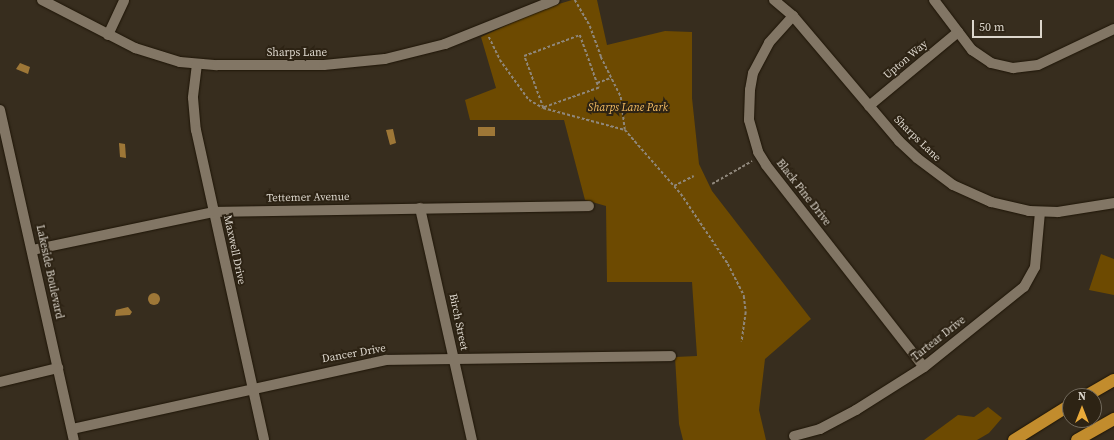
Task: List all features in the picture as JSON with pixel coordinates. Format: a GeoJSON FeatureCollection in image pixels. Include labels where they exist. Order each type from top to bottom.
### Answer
{"type":"FeatureCollection","features":[{"type":"Feature","properties":{"kind":"highway"},"geometry":{"type":"LineString","coordinates":[[1100,388],[1114,380]]}},
{"type":"Feature","properties":{"kind":"highway"},"geometry":{"type":"LineString","coordinates":[[1014,440],[1062,410]]}},
{"type":"Feature","properties":{"kind":"highway"},"geometry":{"type":"LineString","coordinates":[[1077,440],[1114,418]]}},
{"type":"Feature","properties":{"kind":"street","name":"Sharps Lane"},"geometry":{"type":"LineString","coordinates":[[42,0],[108,35],[159,57],[197,64],[355,63],[415,52],[485,29],[555,0]]}},
{"type":"Feature","properties":{"kind":"street"},"geometry":{"type":"LineString","coordinates":[[108,35],[124,0]]}},
{"type":"Feature","properties":{"kind":"street","name":"Sharps Lane"},"geometry":{"type":"LineString","coordinates":[[774,0],[793,16],[869,106],[916,158],[953,185],[991,202],[1040,212],[1076,210],[1114,203]]}},
{"type":"Feature","properties":{"kind":"street"},"geometry":{"type":"LineString","coordinates":[[934,0],[958,32],[981,57],[1001,66],[1013,68],[1038,65],[1114,29]]}},
{"type":"Feature","properties":{"kind":"street","name":"Black Pine Drive"},"geometry":{"type":"LineString","coordinates":[[793,16],[769,43],[760,58],[750,90],[749,120],[761,157],[924,367]]}},
{"type":"Feature","properties":{"kind":"street","name":"Upton Way"},"geometry":{"type":"LineString","coordinates":[[869,106],[958,32]]}},
{"type":"Feature","properties":{"kind":"street","name":"Maxwell Drive"},"geometry":{"type":"LineString","coordinates":[[197,64],[194,115],[264,440]]}},
{"type":"Feature","properties":{"kind":"street","name":"Lakeside Boulevard"},"geometry":{"type":"LineString","coordinates":[[0,110],[74,440]]}},
{"type":"Feature","properties":{"kind":"street","name":"Tettemer Avenue"},"geometry":{"type":"LineString","coordinates":[[32,250],[214,212],[589,206]]}},
{"type":"Feature","properties":{"kind":"street","name":"Birch Street"},"geometry":{"type":"LineString","coordinates":[[420,208],[472,440]]}},
{"type":"Feature","properties":{"kind":"street","name":"Tartear Drive"},"geometry":{"type":"LineString","coordinates":[[794,436],[820,429],[850,413],[924,367],[1024,287],[1030,278],[1037,257],[1040,212]]}},
{"type":"Feature","properties":{"kind":"street","name":"Dancer Drive"},"geometry":{"type":"LineString","coordinates":[[72,429],[364,363],[386,360],[671,356]]}},
{"type":"Feature","properties":{"kind":"street"},"geometry":{"type":"LineString","coordinates":[[0,382],[58,368]]}},
{"type":"Feature","properties":{"kind":"path"},"geometry":{"type":"LineString","coordinates":[[576,0],[590,26],[601,57],[621,98],[625,130]]}},
{"type":"Feature","properties":{"kind":"path"},"geometry":{"type":"LineString","coordinates":[[485,29],[500,60],[519,90],[529,100],[543,108],[625,130],[674,186],[715,244],[744,296],[746,312],[742,342]]}},
{"type":"Feature","properties":{"kind":"path"},"geometry":{"type":"LineString","coordinates":[[580,36],[599,88],[543,108],[524,56],[580,36]]}},
{"type":"Feature","properties":{"kind":"path"},"geometry":{"type":"LineString","coordinates":[[597,83],[612,78]]}},
{"type":"Feature","properties":{"kind":"path"},"geometry":{"type":"LineString","coordinates":[[712,184],[761,157]]}},
{"type":"Feature","properties":{"kind":"path"},"geometry":{"type":"LineString","coordinates":[[674,186],[694,176]]}},
{"type":"Feature","properties":{"kind":"green space","name":"Sharps Lane Park"},"geometry":{"type":"Polygon","coordinates":[[[572,0],[597,0],[607,45],[665,31],[692,32],[692,98],[699,164],[712,191],[811,319],[765,359],[759,410],[766,440],[683,440],[679,424],[675,357],[697,356],[692,282],[607,282],[606,206],[585,200],[564,120],[470,120],[465,100],[496,88],[481,37],[539,10],[572,0]]]}},
{"type":"Feature","properties":{"kind":"green space"},"geometry":{"type":"Polygon","coordinates":[[[1101,254],[1114,259],[1114,295],[1089,290],[1101,254]]]}},
{"type":"Feature","properties":{"kind":"green space"},"geometry":{"type":"Polygon","coordinates":[[[988,407],[1002,418],[989,433],[977,440],[924,440],[958,415],[974,417],[988,407]]]}},
{"type":"Feature","properties":{"kind":"shaded area"},"geometry":{"type":"Polygon","coordinates":[[[20,63],[30,67],[28,74],[16,69],[20,63]]]}},
{"type":"Feature","properties":{"kind":"shaded area"},"geometry":{"type":"Polygon","coordinates":[[[478,127],[495,127],[495,136],[478,136],[478,127]]]}},
{"type":"Feature","properties":{"kind":"shaded area"},"geometry":{"type":"Polygon","coordinates":[[[393,129],[396,143],[390,145],[386,130],[393,129]]]}},
{"type":"Feature","properties":{"kind":"shaded area"},"geometry":{"type":"Polygon","coordinates":[[[119,143],[125,144],[126,158],[120,157],[119,143]]]}},
{"type":"Feature","properties":{"kind":"shaded area"},"geometry":{"type":"Polygon","coordinates":[[[152,293],[156,293],[160,299],[156,305],[152,305],[148,301],[148,297],[152,293]]]}},
{"type":"Feature","properties":{"kind":"shaded area"},"geometry":{"type":"Polygon","coordinates":[[[128,307],[132,312],[130,315],[115,316],[116,310],[128,307]]]}}]}
